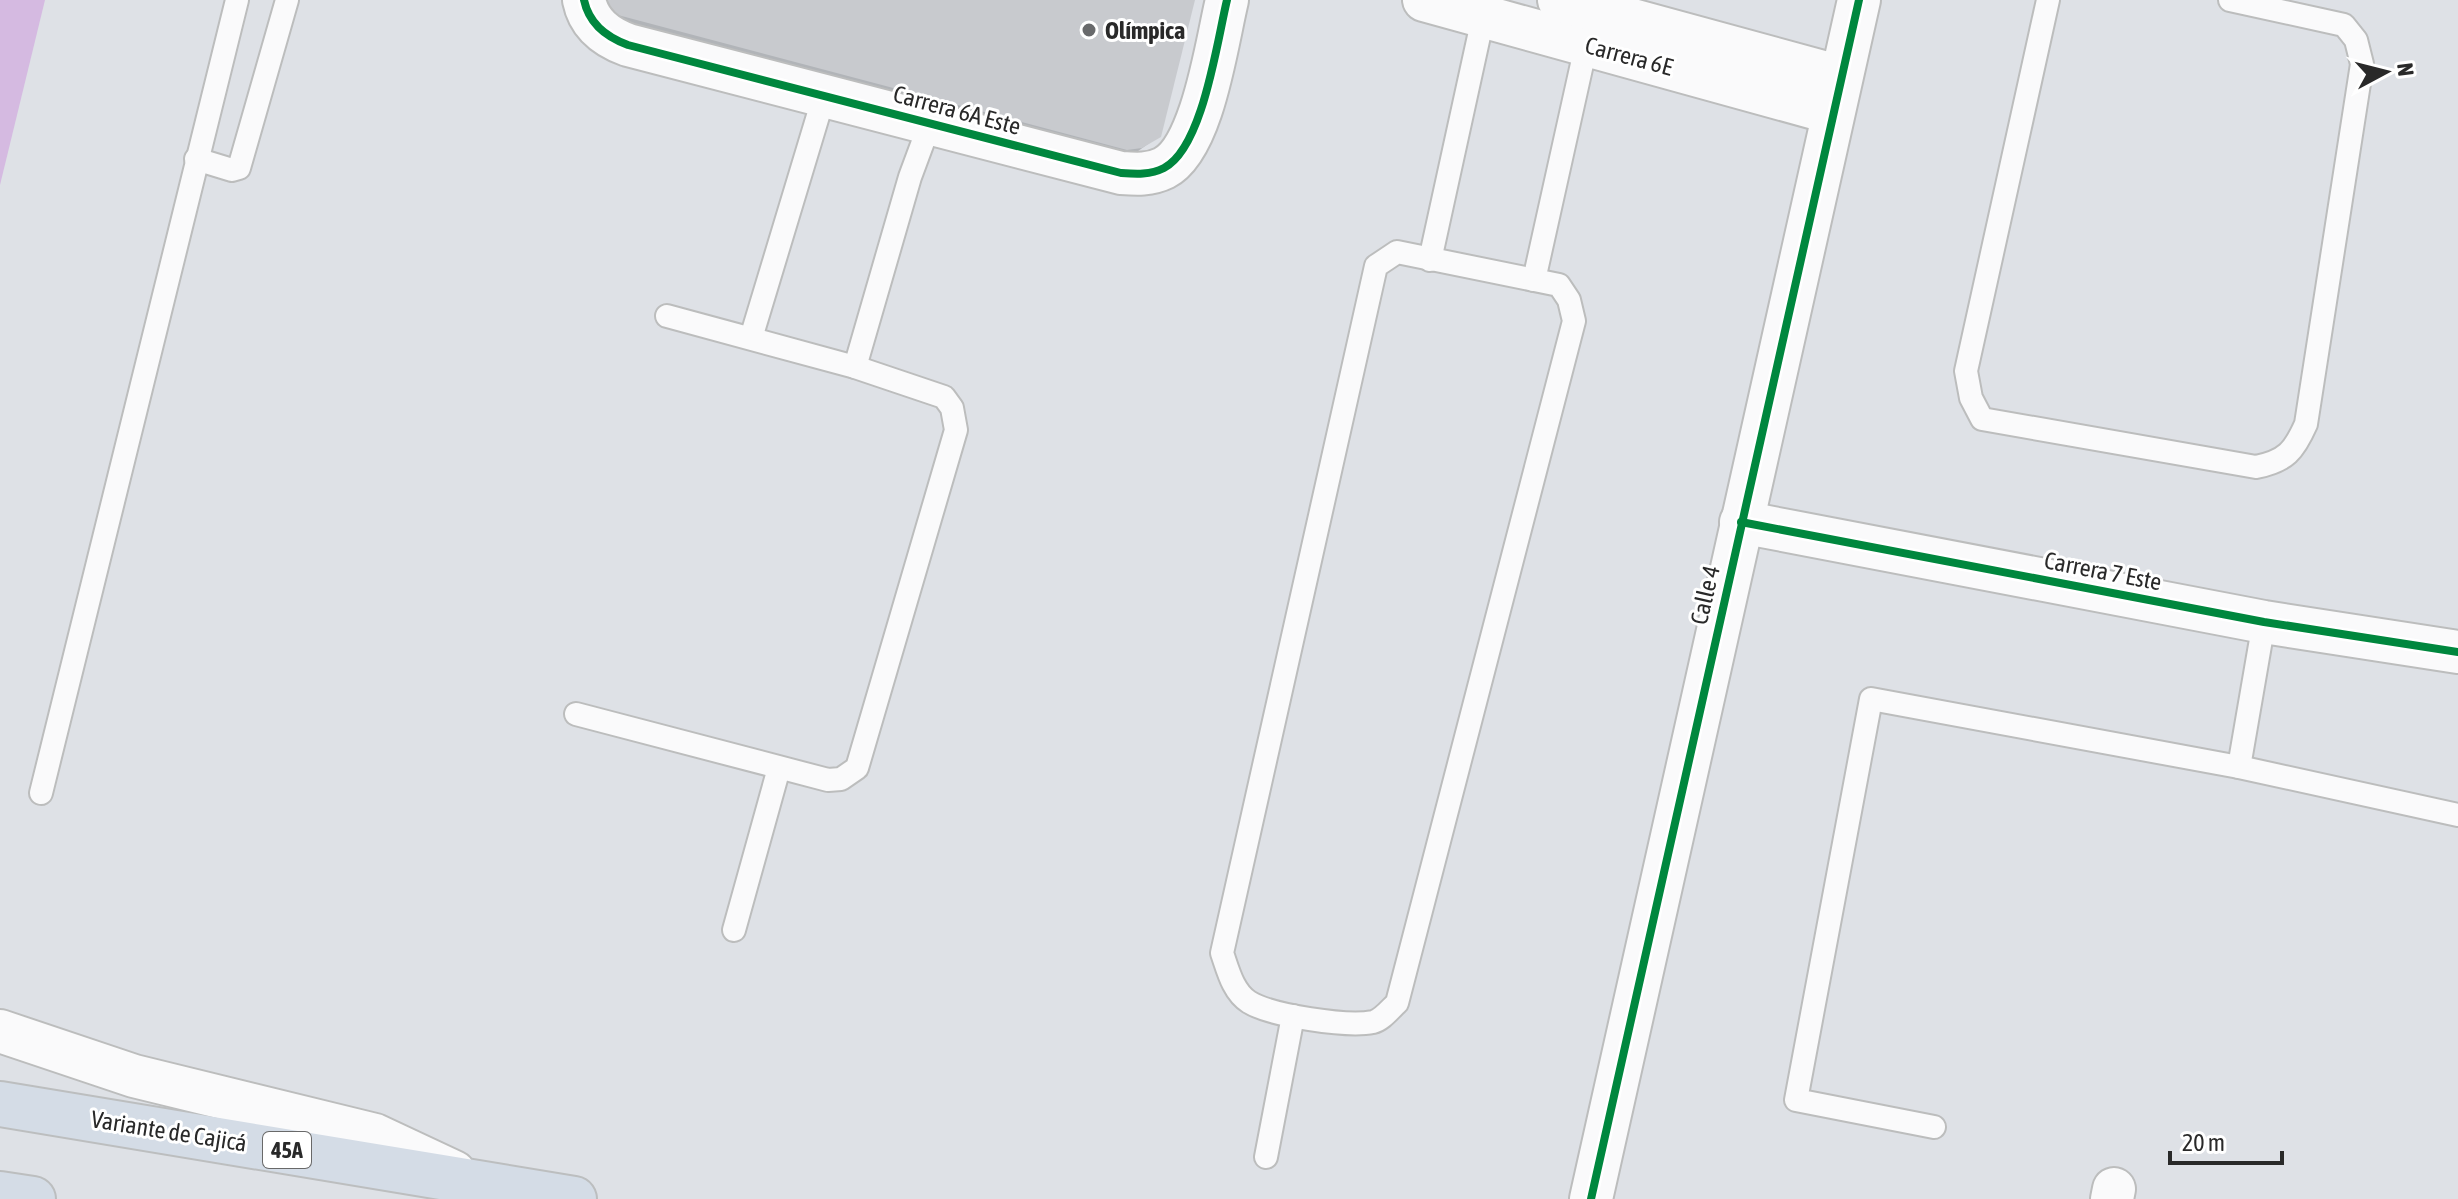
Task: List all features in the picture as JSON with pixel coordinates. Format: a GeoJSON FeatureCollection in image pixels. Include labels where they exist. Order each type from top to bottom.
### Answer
{"type":"FeatureCollection","features":[{"type":"Feature","properties":{"kind":"highway","name":"Variante de Cajicá"},"geometry":{"type":"LineString","coordinates":[[0,1104],[470,1179],[574,1199]]}},
{"type":"Feature","properties":{"kind":"highway"},"geometry":{"type":"LineString","coordinates":[[0,1194],[33,1199]]}},
{"type":"Feature","properties":{"kind":"street","name":"Carrera 6A Este"},"geometry":{"type":"LineString","coordinates":[[584,0],[594,24],[610,38],[1121,173],[1144,174],[1166,167],[1184,150],[1194,129],[1227,0]]}},
{"type":"Feature","properties":{"kind":"street","name":"Carrera 6E"},"geometry":{"type":"LineString","coordinates":[[1424,0],[1590,46],[1837,95]]}},
{"type":"Feature","properties":{"kind":"street","name":"Carrera 6E"},"geometry":{"type":"LineString","coordinates":[[1559,0],[1837,95]]}},
{"type":"Feature","properties":{"kind":"street","name":"Calle 4"},"geometry":{"type":"LineString","coordinates":[[1591,1199],[1859,0]]}},
{"type":"Feature","properties":{"kind":"street","name":"Carrera 7 Este"},"geometry":{"type":"LineString","coordinates":[[1741,522],[2264,622],[2458,652]]}},
{"type":"Feature","properties":{"kind":"street"},"geometry":{"type":"LineString","coordinates":[[0,1031],[134,1076],[375,1135],[470,1179]]}},
{"type":"Feature","properties":{"kind":"lane"},"geometry":{"type":"LineString","coordinates":[[41,793],[237,0]]}},
{"type":"Feature","properties":{"kind":"lane"},"geometry":{"type":"LineString","coordinates":[[196,159],[232,170],[239,168],[287,0]]}},
{"type":"Feature","properties":{"kind":"lane"},"geometry":{"type":"LineString","coordinates":[[2048,0],[1966,371],[1971,398],[1982,419],[2256,467],[2278,463],[2296,445],[2306,424],[2362,64],[2356,40],[2344,25],[2230,0]]}},
{"type":"Feature","properties":{"kind":"lane"},"geometry":{"type":"LineString","coordinates":[[1430,260],[1479,36],[1489,18]]}},
{"type":"Feature","properties":{"kind":"lane"},"geometry":{"type":"LineString","coordinates":[[1534,280],[1582,64],[1590,46]]}},
{"type":"Feature","properties":{"kind":"lane"},"geometry":{"type":"LineString","coordinates":[[751,338],[824,96]]}},
{"type":"Feature","properties":{"kind":"lane"},"geometry":{"type":"LineString","coordinates":[[855,367],[910,177],[930,123]]}},
{"type":"Feature","properties":{"kind":"lane"},"geometry":{"type":"LineString","coordinates":[[1397,252],[1430,260],[1559,285],[1569,300],[1574,321],[1397,1003],[1376,1022],[1293,1016],[1249,1002],[1234,985],[1222,953],[1376,266],[1397,252]]}},
{"type":"Feature","properties":{"kind":"lane"},"geometry":{"type":"LineString","coordinates":[[576,714],[828,780],[841,779],[857,768],[956,430],[952,408],[944,397],[855,367],[667,316]]}},
{"type":"Feature","properties":{"kind":"lane"},"geometry":{"type":"LineString","coordinates":[[2239,767],[2264,622]]}},
{"type":"Feature","properties":{"kind":"lane"},"geometry":{"type":"LineString","coordinates":[[1934,1127],[1796,1100],[1871,699],[2239,767],[2458,815]]}},
{"type":"Feature","properties":{"kind":"lane"},"geometry":{"type":"LineString","coordinates":[[734,930],[779,768]]}},
{"type":"Feature","properties":{"kind":"lane"},"geometry":{"type":"LineString","coordinates":[[1266,1157],[1293,1016]]}},
{"type":"Feature","properties":{"kind":"shaded area"},"geometry":{"type":"Polygon","coordinates":[[[0,0],[45,0],[0,185],[0,0]]]}},
{"type":"Feature","properties":{"kind":"building"},"geometry":{"type":"Polygon","coordinates":[[[601,0],[1195,0],[1161,137],[1142,148],[1127,150],[614,14],[601,0]]]}},
{"type":"Feature","properties":{"kind":"cycle path"},"geometry":{"type":"LineString","coordinates":[[584,0],[590,16],[600,28],[628,45],[1121,173],[1138,174],[1164,168],[1177,157],[1189,139],[1206,92],[1227,0]]}},
{"type":"Feature","properties":{"kind":"cycle path"},"geometry":{"type":"LineString","coordinates":[[1591,1199],[1859,0]]}},
{"type":"Feature","properties":{"kind":"cycle path"},"geometry":{"type":"LineString","coordinates":[[1741,522],[2264,622],[2458,652]]}},
{"type":"Feature","properties":{"kind":"place","name":"Olímpica"},"geometry":{"type":"Point","coordinates":[1089,30]}}]}
